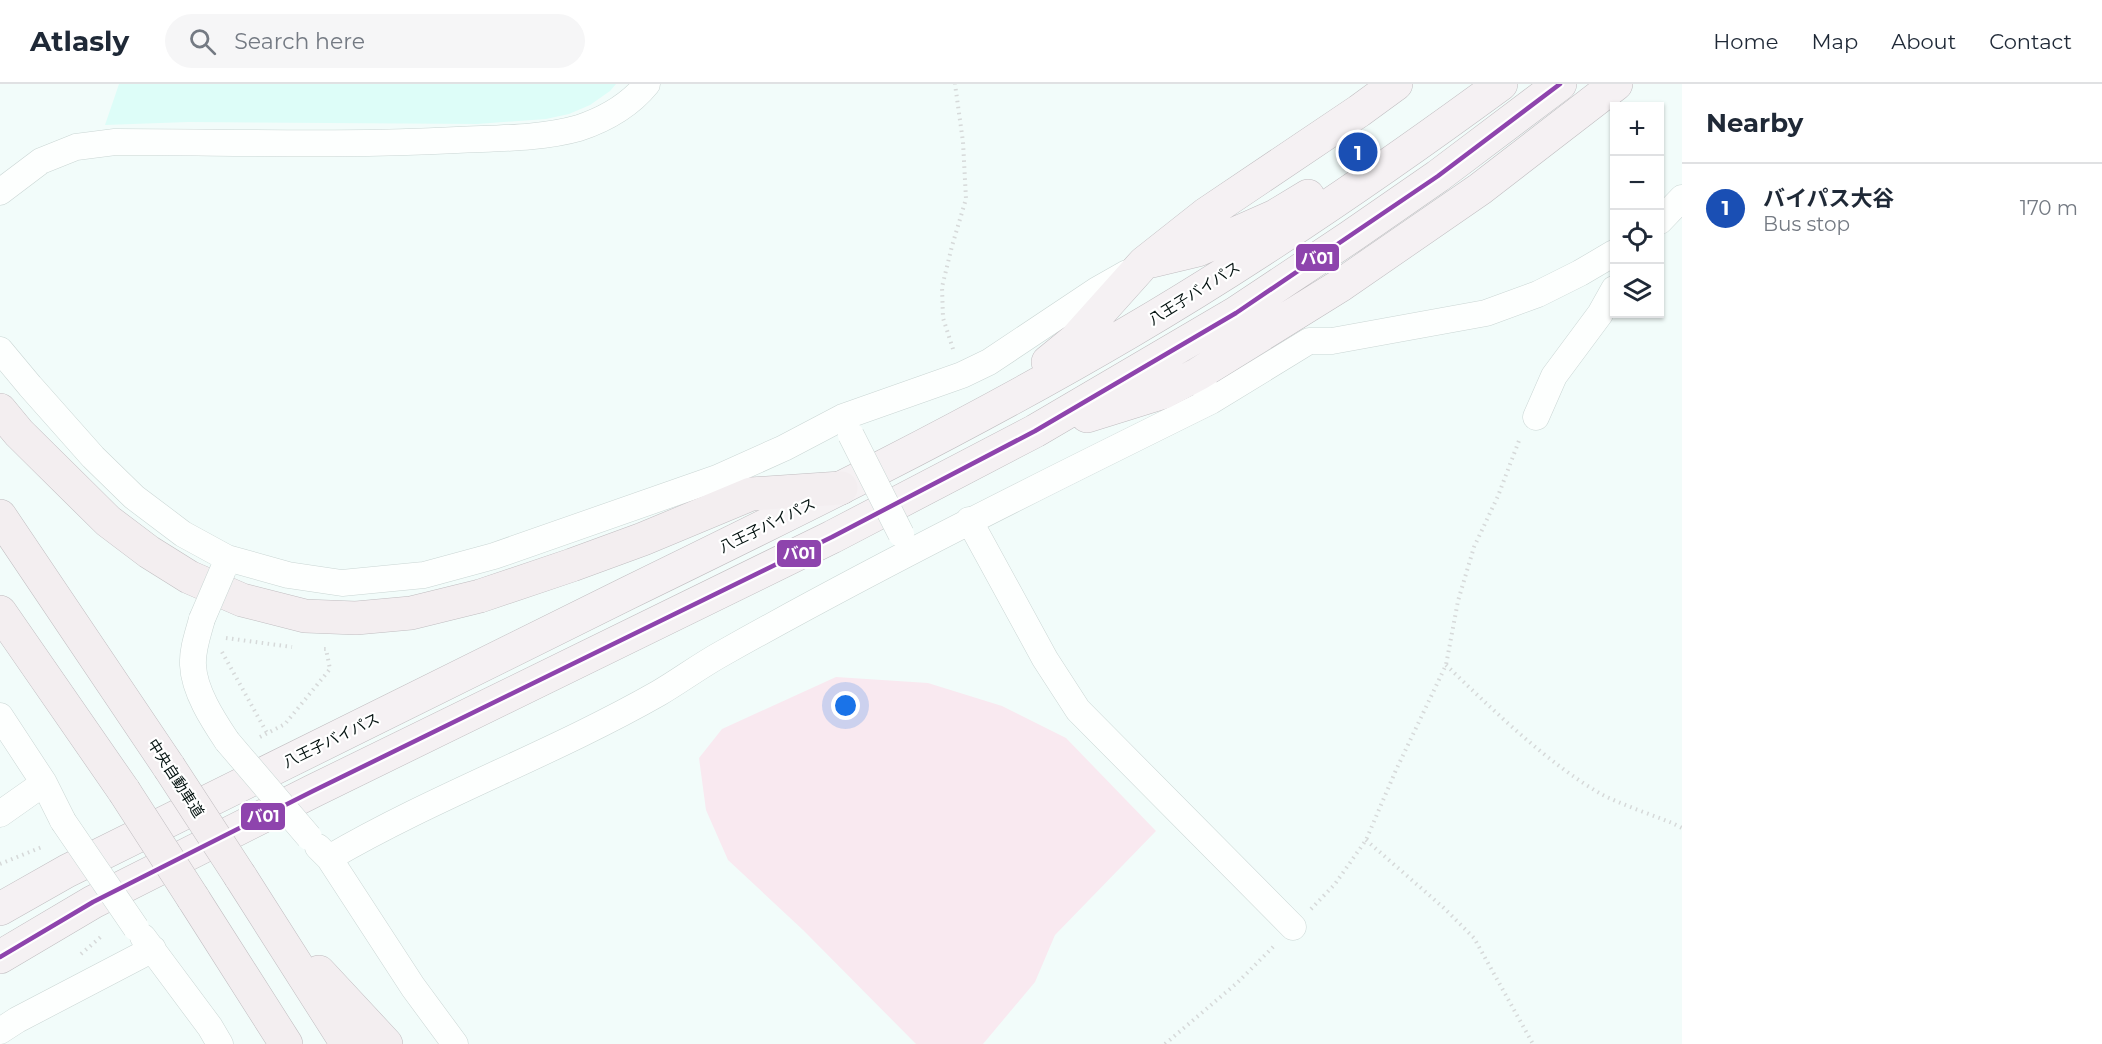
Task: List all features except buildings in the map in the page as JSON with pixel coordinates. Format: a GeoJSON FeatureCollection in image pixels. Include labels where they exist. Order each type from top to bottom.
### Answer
{"type":"FeatureCollection","features":[{"type":"Feature","properties":{"kind":"highway"},"geometry":{"type":"LineString","coordinates":[[987,413],[1075,340],[1144,262],[1206,214],[1396,84]]}},
{"type":"Feature","properties":{"kind":"highway","name":"八王子バイパス"},"geometry":{"type":"LineString","coordinates":[[0,909],[88,861],[841,488],[987,413],[1132,331],[1276,242],[1422,142],[1501,84]]}},
{"type":"Feature","properties":{"kind":"highway"},"geometry":{"type":"LineString","coordinates":[[0,957],[93,902],[832,537],[1035,431],[1236,313],[1438,176],[1560,84]]}},
{"type":"Feature","properties":{"kind":"highway"},"geometry":{"type":"LineString","coordinates":[[1035,431],[1164,392],[1204,388],[1341,285],[1480,189],[1616,84]]}},
{"type":"Feature","properties":{"kind":"highway"},"geometry":{"type":"LineString","coordinates":[[1144,262],[1198,250],[1275,216],[1377,155],[1422,142]]}},
{"type":"Feature","properties":{"kind":"highway"},"geometry":{"type":"LineString","coordinates":[[0,410],[19,433],[100,513],[149,552],[189,577],[242,600],[305,616],[356,618],[423,610],[480,596],[572,565],[643,539],[751,494],[841,488]]}},
{"type":"Feature","properties":{"kind":"highway","name":"中央自動車道"},"geometry":{"type":"LineString","coordinates":[[0,516],[170,767],[347,1044]]}},
{"type":"Feature","properties":{"kind":"highway"},"geometry":{"type":"LineString","coordinates":[[0,612],[124,791],[286,1044]]}},
{"type":"Feature","properties":{"kind":"highway"},"geometry":{"type":"LineString","coordinates":[[263,911],[386,1044]]}},
{"type":"Feature","properties":{"kind":"street"},"geometry":{"type":"LineString","coordinates":[[0,192],[40,161],[76,147],[115,142],[412,142],[536,136],[579,128],[610,115],[631,102],[647,84]]}},
{"type":"Feature","properties":{"kind":"street"},"geometry":{"type":"LineString","coordinates":[[1664,216],[1682,198]]}},
{"type":"Feature","properties":{"kind":"street"},"geometry":{"type":"LineString","coordinates":[[328,858],[367,836],[659,692],[905,544],[969,520],[1204,388],[1309,342],[1332,341],[1486,313],[1538,294],[1610,255]]}},
{"type":"Feature","properties":{"kind":"street"},"geometry":{"type":"LineString","coordinates":[[0,350],[93,457],[134,498],[225,564],[342,584],[424,575],[494,556],[717,477],[784,448],[847,426],[989,362],[1144,262]]}},
{"type":"Feature","properties":{"kind":"street"},"geometry":{"type":"LineString","coordinates":[[1536,417],[1554,376],[1600,314],[1610,296]]}},
{"type":"Feature","properties":{"kind":"street"},"geometry":{"type":"LineString","coordinates":[[847,426],[905,544]]}},
{"type":"Feature","properties":{"kind":"street"},"geometry":{"type":"LineString","coordinates":[[969,520],[1045,659],[1078,710],[1293,927]]}},
{"type":"Feature","properties":{"kind":"street"},"geometry":{"type":"LineString","coordinates":[[225,564],[202,619],[195,644],[193,666],[204,706],[227,741],[328,858],[413,987],[455,1044]]}},
{"type":"Feature","properties":{"kind":"street"},"geometry":{"type":"LineString","coordinates":[[0,716],[44,783],[57,832],[153,949],[220,1044]]}},
{"type":"Feature","properties":{"kind":"street"},"geometry":{"type":"LineString","coordinates":[[0,814],[44,783]]}},
{"type":"Feature","properties":{"kind":"street"},"geometry":{"type":"LineString","coordinates":[[0,1031],[153,949]]}},
{"type":"Feature","properties":{"kind":"path"},"geometry":{"type":"LineString","coordinates":[[955,84],[963,142],[966,199],[942,288],[943,318],[962,375]]}},
{"type":"Feature","properties":{"kind":"path"},"geometry":{"type":"LineString","coordinates":[[1165,1044],[1237,984],[1335,884],[1366,840],[1396,770],[1446,665],[1458,601],[1474,547],[1498,496],[1522,433],[1536,417]]}},
{"type":"Feature","properties":{"kind":"path"},"geometry":{"type":"LineString","coordinates":[[222,652],[267,733]]}},
{"type":"Feature","properties":{"kind":"path"},"geometry":{"type":"LineString","coordinates":[[1446,665],[1561,766],[1604,795],[1682,828]]}},
{"type":"Feature","properties":{"kind":"path"},"geometry":{"type":"LineString","coordinates":[[0,864],[57,832]]}},
{"type":"Feature","properties":{"kind":"path"},"geometry":{"type":"LineString","coordinates":[[1366,840],[1445,909],[1474,938],[1533,1044]]}},
{"type":"Feature","properties":{"kind":"shaded area"},"geometry":{"type":"Polygon","coordinates":[[[119,84],[616,84],[590,105],[569,114],[546,119],[477,124],[188,122],[105,125],[119,84]]]}},
{"type":"Feature","properties":{"kind":"shaded area"},"geometry":{"type":"Polygon","coordinates":[[[836,677],[928,683],[1002,706],[1066,738],[1156,831],[1055,935],[1035,982],[983,1044],[916,1044],[803,930],[728,860],[706,810],[699,758],[722,729],[836,677]]]}},
{"type":"Feature","properties":{"kind":"transit line","name":"バ01"},"geometry":{"type":"LineString","coordinates":[[0,957],[93,902],[313,791],[832,537],[1035,431],[1236,313],[1438,176],[1560,84]]}},
{"type":"Feature","properties":{"kind":"place","name":"バイパス大谷"},"geometry":{"type":"Point","coordinates":[1358,152]}}]}
